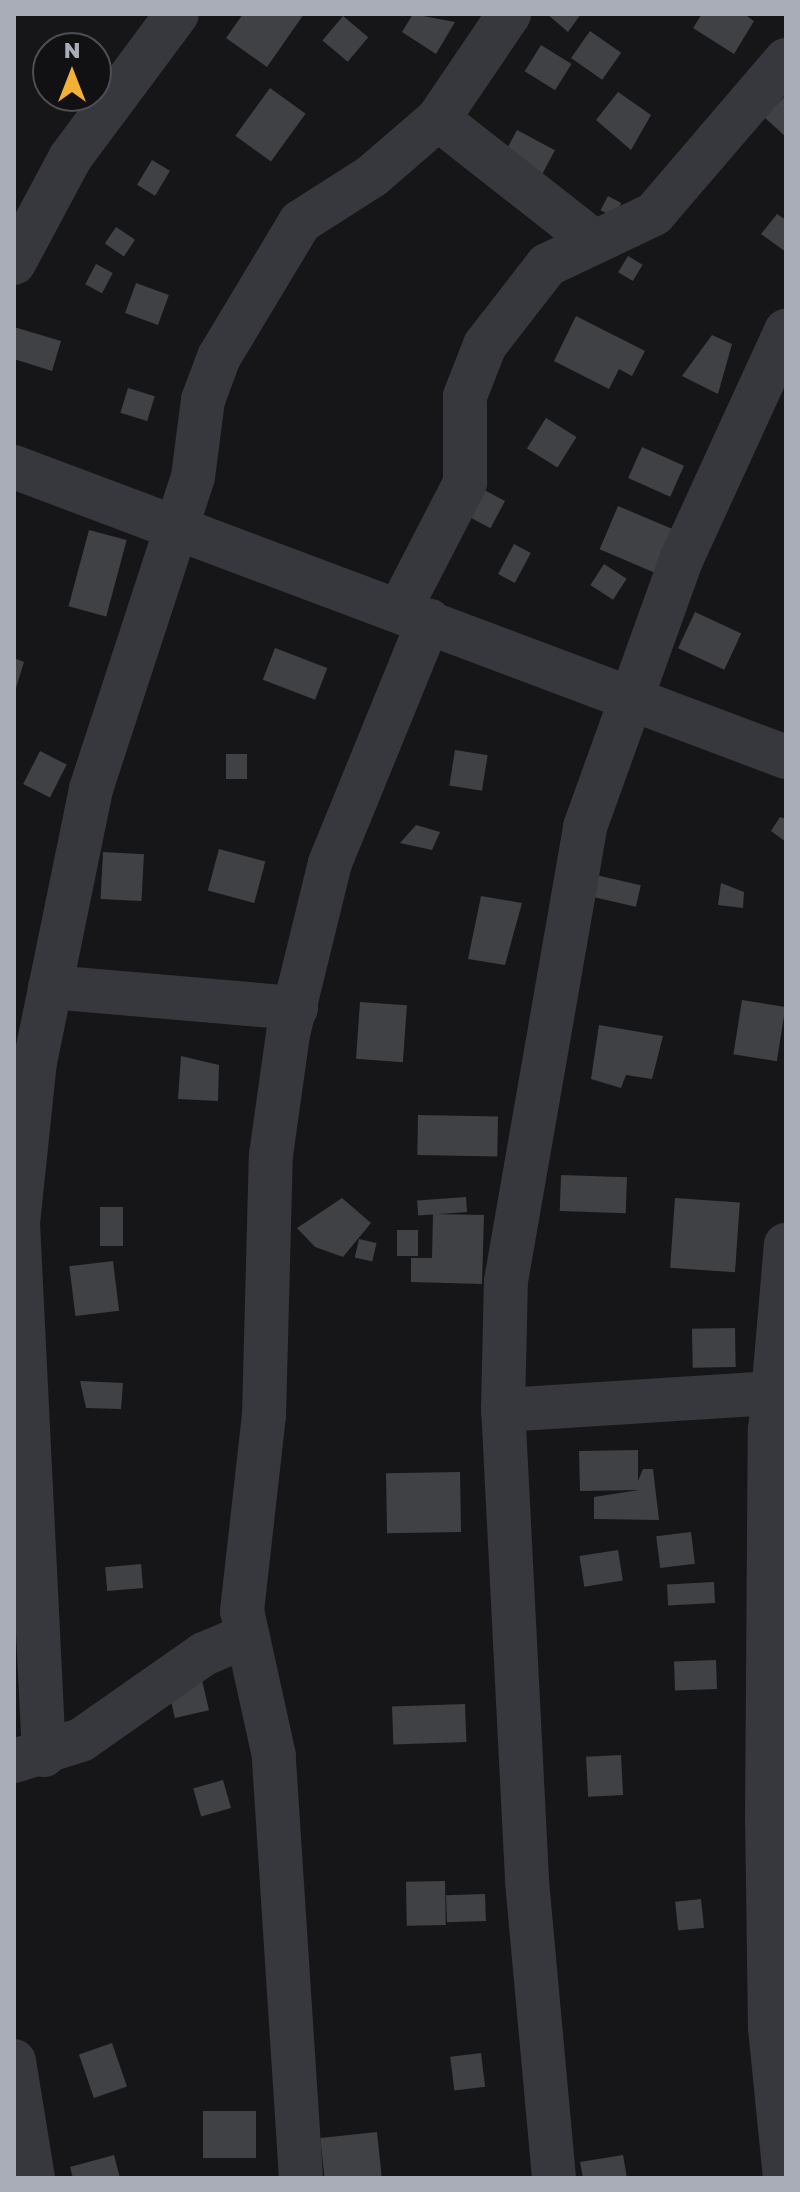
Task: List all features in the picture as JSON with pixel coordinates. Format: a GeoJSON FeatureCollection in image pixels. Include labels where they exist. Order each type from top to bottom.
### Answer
{"type":"FeatureCollection","features":[{"type":"Feature","properties":{"kind":"street"},"geometry":{"type":"LineString","coordinates":[[14,263],[70,158],[177,14]]}},
{"type":"Feature","properties":{"kind":"street"},"geometry":{"type":"LineString","coordinates":[[244,1637],[204,1654],[109,1724],[29,1758],[18,1223],[50,987],[91,789],[193,477],[208,379],[282,243],[300,222],[372,176],[438,119],[509,14]]}},
{"type":"Feature","properties":{"kind":"street"},"geometry":{"type":"LineString","coordinates":[[301,2178],[274,1756],[244,1637],[264,1416],[271,1155],[296,1008],[353,794],[415,613],[465,483],[465,396],[485,345],[547,265],[591,239],[654,214],[786,60]]}},
{"type":"Feature","properties":{"kind":"street"},"geometry":{"type":"LineString","coordinates":[[438,119],[591,239]]}},
{"type":"Feature","properties":{"kind":"street"},"geometry":{"type":"LineString","coordinates":[[554,2178],[527,1879],[503,1410],[506,1281],[585,827],[630,697],[754,389],[786,331]]}},
{"type":"Feature","properties":{"kind":"street"},"geometry":{"type":"LineString","coordinates":[[14,467],[174,530],[415,613],[786,757]]}},
{"type":"Feature","properties":{"kind":"street"},"geometry":{"type":"LineString","coordinates":[[50,987],[296,1008]]}},
{"type":"Feature","properties":{"kind":"street"},"geometry":{"type":"LineString","coordinates":[[785,2178],[770,2027],[767,1839],[773,1393],[786,1245]]}},
{"type":"Feature","properties":{"kind":"street"},"geometry":{"type":"LineString","coordinates":[[503,1410],[773,1393]]}},
{"type":"Feature","properties":{"kind":"street"},"geometry":{"type":"LineString","coordinates":[[14,2061],[33,2178]]}},
{"type":"Feature","properties":{"kind":"building"},"geometry":{"type":"Polygon","coordinates":[[[243,14],[304,14],[267,67],[226,38],[243,14]]]}},
{"type":"Feature","properties":{"kind":"building"},"geometry":{"type":"Polygon","coordinates":[[[413,14],[455,22],[436,54],[402,32],[413,14]]]}},
{"type":"Feature","properties":{"kind":"building"},"geometry":{"type":"Polygon","coordinates":[[[547,14],[581,14],[568,32],[547,14]]]}},
{"type":"Feature","properties":{"kind":"building"},"geometry":{"type":"Polygon","coordinates":[[[702,14],[744,14],[754,21],[734,54],[693,28],[702,14]]]}},
{"type":"Feature","properties":{"kind":"building"},"geometry":{"type":"Polygon","coordinates":[[[343,16],[368,37],[348,62],[322,41],[343,16]]]}},
{"type":"Feature","properties":{"kind":"building"},"geometry":{"type":"Polygon","coordinates":[[[590,31],[621,53],[602,80],[571,58],[590,31]]]}},
{"type":"Feature","properties":{"kind":"building"},"geometry":{"type":"Polygon","coordinates":[[[541,45],[572,64],[555,90],[525,71],[541,45]]]}},
{"type":"Feature","properties":{"kind":"building"},"geometry":{"type":"Polygon","coordinates":[[[270,88],[306,114],[271,162],[235,136],[270,88]]]}},
{"type":"Feature","properties":{"kind":"building"},"geometry":{"type":"Polygon","coordinates":[[[618,92],[651,115],[631,150],[596,120],[618,92]]]}},
{"type":"Feature","properties":{"kind":"building"},"geometry":{"type":"Polygon","coordinates":[[[786,95],[786,137],[764,117],[786,95]]]}},
{"type":"Feature","properties":{"kind":"building"},"geometry":{"type":"Polygon","coordinates":[[[517,130],[555,150],[540,178],[502,157],[517,130]]]}},
{"type":"Feature","properties":{"kind":"building"},"geometry":{"type":"Polygon","coordinates":[[[152,160],[170,171],[155,196],[137,185],[152,160]]]}},
{"type":"Feature","properties":{"kind":"building"},"geometry":{"type":"Polygon","coordinates":[[[608,196],[621,203],[614,217],[600,210],[608,196]]]}},
{"type":"Feature","properties":{"kind":"building"},"geometry":{"type":"Polygon","coordinates":[[[777,214],[786,220],[786,252],[761,234],[777,214]]]}},
{"type":"Feature","properties":{"kind":"building"},"geometry":{"type":"Polygon","coordinates":[[[116,227],[135,240],[124,256],[105,244],[116,227]]]}},
{"type":"Feature","properties":{"kind":"building"},"geometry":{"type":"Polygon","coordinates":[[[628,256],[643,265],[633,281],[618,272],[628,256]]]}},
{"type":"Feature","properties":{"kind":"building"},"geometry":{"type":"Polygon","coordinates":[[[96,264],[113,273],[102,293],[85,284],[96,264]]]}},
{"type":"Feature","properties":{"kind":"building"},"geometry":{"type":"Polygon","coordinates":[[[136,283],[169,295],[158,325],[125,313],[136,283]]]}},
{"type":"Feature","properties":{"kind":"building"},"geometry":{"type":"Polygon","coordinates":[[[576,316],[645,351],[632,376],[619,369],[609,389],[554,361],[576,316]]]}},
{"type":"Feature","properties":{"kind":"building"},"geometry":{"type":"Polygon","coordinates":[[[14,327],[61,341],[52,371],[14,359],[14,327]]]}},
{"type":"Feature","properties":{"kind":"building"},"geometry":{"type":"Polygon","coordinates":[[[712,335],[732,344],[718,394],[682,376],[712,335]]]}},
{"type":"Feature","properties":{"kind":"building"},"geometry":{"type":"Polygon","coordinates":[[[128,388],[155,396],[147,421],[120,413],[128,388]]]}},
{"type":"Feature","properties":{"kind":"building"},"geometry":{"type":"Polygon","coordinates":[[[546,418],[577,437],[557,468],[527,449],[546,418]]]}},
{"type":"Feature","properties":{"kind":"building"},"geometry":{"type":"Polygon","coordinates":[[[642,447],[684,466],[670,497],[628,478],[642,447]]]}},
{"type":"Feature","properties":{"kind":"building"},"geometry":{"type":"Polygon","coordinates":[[[475,485],[505,501],[490,528],[460,512],[475,485]]]}},
{"type":"Feature","properties":{"kind":"building"},"geometry":{"type":"Polygon","coordinates":[[[618,506],[676,531],[658,574],[600,549],[618,506]]]}},
{"type":"Feature","properties":{"kind":"building"},"geometry":{"type":"Polygon","coordinates":[[[89,530],[127,540],[106,616],[69,606],[89,530]]]}},
{"type":"Feature","properties":{"kind":"building"},"geometry":{"type":"Polygon","coordinates":[[[514,544],[531,553],[515,583],[498,574],[514,544]]]}},
{"type":"Feature","properties":{"kind":"building"},"geometry":{"type":"Polygon","coordinates":[[[604,564],[627,579],[613,600],[590,585],[604,564]]]}},
{"type":"Feature","properties":{"kind":"building"},"geometry":{"type":"Polygon","coordinates":[[[695,612],[741,634],[724,670],[678,648],[695,612]]]}},
{"type":"Feature","properties":{"kind":"building"},"geometry":{"type":"Polygon","coordinates":[[[275,648],[327,668],[315,700],[263,680],[275,648]]]}},
{"type":"Feature","properties":{"kind":"building"},"geometry":{"type":"Polygon","coordinates":[[[14,658],[24,662],[15,691],[14,690],[14,658]]]}},
{"type":"Feature","properties":{"kind":"building"},"geometry":{"type":"Polygon","coordinates":[[[455,750],[488,755],[482,791],[449,786],[455,750]]]}},
{"type":"Feature","properties":{"kind":"building"},"geometry":{"type":"Polygon","coordinates":[[[40,751],[67,765],[50,798],[23,784],[40,751]]]}},
{"type":"Feature","properties":{"kind":"building"},"geometry":{"type":"Polygon","coordinates":[[[226,754],[247,754],[247,779],[226,779],[226,754]]]}},
{"type":"Feature","properties":{"kind":"building"},"geometry":{"type":"Polygon","coordinates":[[[780,817],[786,819],[786,842],[771,831],[780,817]]]}},
{"type":"Feature","properties":{"kind":"building"},"geometry":{"type":"Polygon","coordinates":[[[416,825],[440,832],[432,850],[400,843],[416,825]]]}},
{"type":"Feature","properties":{"kind":"building"},"geometry":{"type":"Polygon","coordinates":[[[219,849],[265,861],[254,903],[208,891],[219,849]]]}},
{"type":"Feature","properties":{"kind":"building"},"geometry":{"type":"Polygon","coordinates":[[[103,852],[144,854],[141,901],[101,899],[103,852]]]}},
{"type":"Feature","properties":{"kind":"building"},"geometry":{"type":"Polygon","coordinates":[[[596,875],[641,885],[636,907],[591,896],[596,875]]]}},
{"type":"Feature","properties":{"kind":"building"},"geometry":{"type":"Polygon","coordinates":[[[721,883],[744,892],[743,908],[718,905],[721,883]]]}},
{"type":"Feature","properties":{"kind":"building"},"geometry":{"type":"Polygon","coordinates":[[[481,896],[522,903],[505,965],[468,959],[481,896]]]}},
{"type":"Feature","properties":{"kind":"building"},"geometry":{"type":"Polygon","coordinates":[[[742,1000],[785,1007],[777,1061],[733,1054],[742,1000]]]}},
{"type":"Feature","properties":{"kind":"building"},"geometry":{"type":"Polygon","coordinates":[[[360,1002],[407,1005],[403,1062],[356,1059],[360,1002]]]}},
{"type":"Feature","properties":{"kind":"building"},"geometry":{"type":"Polygon","coordinates":[[[599,1025],[663,1036],[652,1079],[626,1075],[621,1088],[591,1079],[599,1025]]]}},
{"type":"Feature","properties":{"kind":"building"},"geometry":{"type":"Polygon","coordinates":[[[181,1056],[219,1065],[218,1101],[178,1099],[181,1056]]]}},
{"type":"Feature","properties":{"kind":"building"},"geometry":{"type":"Polygon","coordinates":[[[418,1115],[498,1116],[497,1156],[417,1155],[418,1115]]]}},
{"type":"Feature","properties":{"kind":"building"},"geometry":{"type":"Polygon","coordinates":[[[561,1175],[627,1177],[626,1213],[560,1211],[561,1175]]]}},
{"type":"Feature","properties":{"kind":"building"},"geometry":{"type":"Polygon","coordinates":[[[466,1197],[467,1212],[418,1215],[417,1200],[466,1197]]]}},
{"type":"Feature","properties":{"kind":"building"},"geometry":{"type":"Polygon","coordinates":[[[342,1198],[371,1223],[343,1257],[315,1247],[297,1228],[342,1198]]]}},
{"type":"Feature","properties":{"kind":"building"},"geometry":{"type":"Polygon","coordinates":[[[675,1198],[740,1203],[735,1272],[670,1268],[675,1198]]]}},
{"type":"Feature","properties":{"kind":"building"},"geometry":{"type":"Polygon","coordinates":[[[100,1207],[123,1207],[123,1246],[100,1246],[100,1207]]]}},
{"type":"Feature","properties":{"kind":"building"},"geometry":{"type":"Polygon","coordinates":[[[433,1214],[484,1215],[482,1284],[411,1282],[411,1258],[432,1258],[433,1214]]]}},
{"type":"Feature","properties":{"kind":"building"},"geometry":{"type":"Polygon","coordinates":[[[397,1230],[418,1230],[418,1256],[397,1256],[397,1230]]]}},
{"type":"Feature","properties":{"kind":"building"},"geometry":{"type":"Polygon","coordinates":[[[359,1239],[377,1243],[372,1262],[355,1258],[359,1239]]]}},
{"type":"Feature","properties":{"kind":"building"},"geometry":{"type":"Polygon","coordinates":[[[113,1261],[119,1311],[75,1316],[69,1266],[113,1261]]]}},
{"type":"Feature","properties":{"kind":"building"},"geometry":{"type":"Polygon","coordinates":[[[735,1328],[736,1367],[693,1368],[692,1329],[735,1328]]]}},
{"type":"Feature","properties":{"kind":"building"},"geometry":{"type":"Polygon","coordinates":[[[80,1381],[123,1383],[121,1409],[86,1408],[80,1381]]]}},
{"type":"Feature","properties":{"kind":"building"},"geometry":{"type":"Polygon","coordinates":[[[638,1450],[638,1481],[643,1469],[653,1469],[659,1520],[594,1519],[594,1497],[639,1490],[580,1491],[579,1451],[638,1450]]]}},
{"type":"Feature","properties":{"kind":"building"},"geometry":{"type":"Polygon","coordinates":[[[460,1472],[461,1532],[387,1533],[386,1473],[460,1472]]]}},
{"type":"Feature","properties":{"kind":"building"},"geometry":{"type":"Polygon","coordinates":[[[691,1532],[695,1564],[660,1568],[656,1536],[691,1532]]]}},
{"type":"Feature","properties":{"kind":"building"},"geometry":{"type":"Polygon","coordinates":[[[618,1550],[623,1581],[584,1587],[579,1556],[618,1550]]]}},
{"type":"Feature","properties":{"kind":"building"},"geometry":{"type":"Polygon","coordinates":[[[141,1564],[143,1588],[107,1591],[105,1567],[141,1564]]]}},
{"type":"Feature","properties":{"kind":"building"},"geometry":{"type":"Polygon","coordinates":[[[714,1582],[715,1603],[668,1605],[667,1584],[714,1582]]]}},
{"type":"Feature","properties":{"kind":"building"},"geometry":{"type":"Polygon","coordinates":[[[716,1660],[717,1689],[675,1690],[674,1661],[716,1660]]]}},
{"type":"Feature","properties":{"kind":"building"},"geometry":{"type":"Polygon","coordinates":[[[202,1680],[209,1710],[175,1718],[168,1688],[202,1680]]]}},
{"type":"Feature","properties":{"kind":"building"},"geometry":{"type":"Polygon","coordinates":[[[465,1704],[466,1742],[393,1745],[392,1707],[465,1704]]]}},
{"type":"Feature","properties":{"kind":"building"},"geometry":{"type":"Polygon","coordinates":[[[621,1755],[623,1795],[588,1797],[586,1757],[621,1755]]]}},
{"type":"Feature","properties":{"kind":"building"},"geometry":{"type":"Polygon","coordinates":[[[223,1780],[231,1808],[201,1816],[193,1789],[223,1780]]]}},
{"type":"Feature","properties":{"kind":"building"},"geometry":{"type":"Polygon","coordinates":[[[445,1881],[446,1925],[407,1926],[406,1882],[445,1881]]]}},
{"type":"Feature","properties":{"kind":"building"},"geometry":{"type":"Polygon","coordinates":[[[485,1894],[486,1921],[447,1922],[446,1895],[485,1894]]]}},
{"type":"Feature","properties":{"kind":"building"},"geometry":{"type":"Polygon","coordinates":[[[701,1899],[704,1928],[678,1931],[675,1902],[701,1899]]]}},
{"type":"Feature","properties":{"kind":"building"},"geometry":{"type":"Polygon","coordinates":[[[112,2043],[127,2086],[94,2098],[79,2054],[112,2043]]]}},
{"type":"Feature","properties":{"kind":"building"},"geometry":{"type":"Polygon","coordinates":[[[481,2053],[485,2087],[454,2091],[450,2057],[481,2053]]]}},
{"type":"Feature","properties":{"kind":"building"},"geometry":{"type":"Polygon","coordinates":[[[203,2111],[256,2111],[256,2158],[203,2158],[203,2111]]]}},
{"type":"Feature","properties":{"kind":"building"},"geometry":{"type":"Polygon","coordinates":[[[377,2132],[382,2176],[325,2178],[320,2138],[377,2132]]]}},
{"type":"Feature","properties":{"kind":"building"},"geometry":{"type":"Polygon","coordinates":[[[114,2155],[120,2178],[73,2178],[70,2167],[114,2155]]]}},
{"type":"Feature","properties":{"kind":"building"},"geometry":{"type":"Polygon","coordinates":[[[623,2155],[627,2178],[583,2178],[580,2162],[623,2155]]]}}]}
